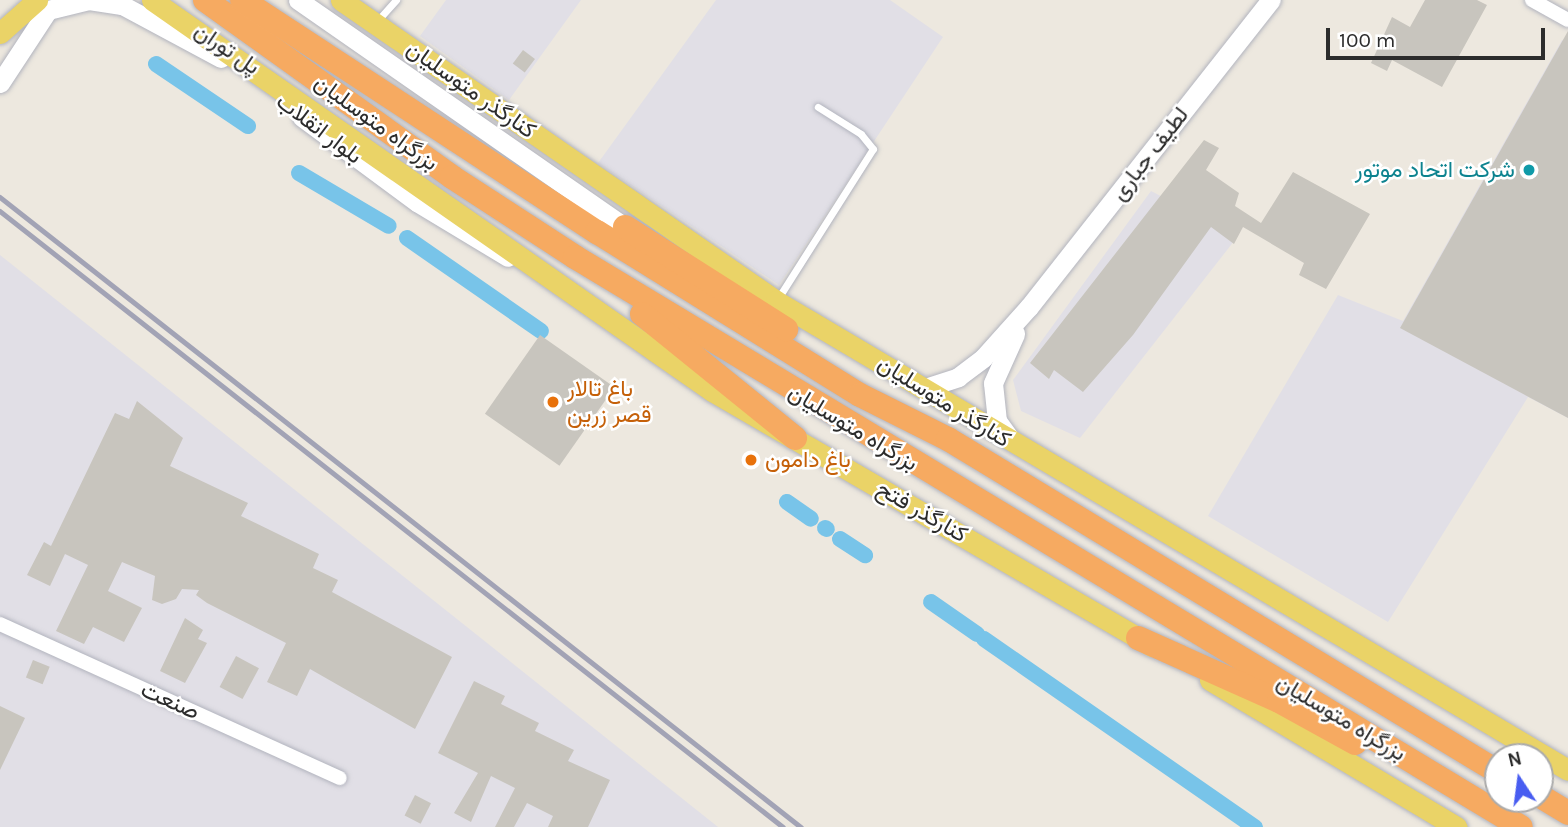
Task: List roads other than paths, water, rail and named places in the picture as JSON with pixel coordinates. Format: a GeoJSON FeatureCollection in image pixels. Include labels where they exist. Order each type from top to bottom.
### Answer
{"type":"FeatureCollection","features":[{"type":"Feature","properties":{"kind":"highway","name":"بزرگراه متوسلیان"},"geometry":{"type":"LineString","coordinates":[[205,0],[452,177],[575,257],[1521,827]]}},
{"type":"Feature","properties":{"kind":"highway","name":"بزرگراه متوسلیان"},"geometry":{"type":"LineString","coordinates":[[242,0],[597,232],[860,395],[948,439],[1484,764]]}},
{"type":"Feature","properties":{"kind":"highway"},"geometry":{"type":"LineString","coordinates":[[625,227],[910,408],[948,439]]}},
{"type":"Feature","properties":{"kind":"highway"},"geometry":{"type":"LineString","coordinates":[[575,257],[795,438]]}},
{"type":"Feature","properties":{"kind":"highway"},"geometry":{"type":"LineString","coordinates":[[1138,638],[1279,701],[1372,753],[1429,772]]}},
{"type":"Feature","properties":{"kind":"main road","name":"پل توران"},"geometry":{"type":"LineString","coordinates":[[152,0],[301,99]]}},
{"type":"Feature","properties":{"kind":"main road"},"geometry":{"type":"LineString","coordinates":[[298,0],[625,227]]}},
{"type":"Feature","properties":{"kind":"main road","name":"کنارگذر متوسلیان"},"geometry":{"type":"LineString","coordinates":[[341,0],[776,300],[925,388],[1016,447],[1568,770]]}},
{"type":"Feature","properties":{"kind":"main road","name":"لطیف جباری"},"geometry":{"type":"LineString","coordinates":[[1029,307],[1272,0]]}},
{"type":"Feature","properties":{"kind":"main road","name":"بلوار انقلاب"},"geometry":{"type":"LineString","coordinates":[[46,3],[104,1],[152,20],[228,61],[470,238],[541,274]]}},
{"type":"Feature","properties":{"kind":"main road"},"geometry":{"type":"LineString","coordinates":[[0,33],[46,3]]}},
{"type":"Feature","properties":{"kind":"main road"},"geometry":{"type":"LineString","coordinates":[[0,69],[46,3]]}},
{"type":"Feature","properties":{"kind":"main road"},"geometry":{"type":"LineString","coordinates":[[0,83],[46,3]]}},
{"type":"Feature","properties":{"kind":"main road","name":"کنارگذر فتح"},"geometry":{"type":"LineString","coordinates":[[301,99],[541,274],[712,391],[1457,827]]}},
{"type":"Feature","properties":{"kind":"main road"},"geometry":{"type":"LineString","coordinates":[[925,388],[958,377],[983,358],[1029,307]]}},
{"type":"Feature","properties":{"kind":"main road"},"geometry":{"type":"LineString","coordinates":[[1016,447],[997,421],[993,383],[1029,307]]}},
{"type":"Feature","properties":{"kind":"street"},"geometry":{"type":"LineString","coordinates":[[1532,0],[1568,20]]}},
{"type":"Feature","properties":{"kind":"street","name":"صنعت"},"geometry":{"type":"LineString","coordinates":[[0,624],[340,778]]}},
{"type":"Feature","properties":{"kind":"lane"},"geometry":{"type":"LineString","coordinates":[[375,23],[396,0]]}},
{"type":"Feature","properties":{"kind":"lane"},"geometry":{"type":"LineString","coordinates":[[776,300],[873,149],[862,134],[818,107]]}},
{"type":"Feature","properties":{"kind":"waterway"},"geometry":{"type":"LineString","coordinates":[[156,64],[248,126]]}},
{"type":"Feature","properties":{"kind":"waterway"},"geometry":{"type":"LineString","coordinates":[[299,173],[389,226]]}},
{"type":"Feature","properties":{"kind":"waterway"},"geometry":{"type":"LineString","coordinates":[[407,238],[541,331]]}},
{"type":"Feature","properties":{"kind":"waterway"},"geometry":{"type":"LineString","coordinates":[[787,502],[811,519]]}},
{"type":"Feature","properties":{"kind":"waterway"},"geometry":{"type":"LineString","coordinates":[[840,539],[865,555]]}},
{"type":"Feature","properties":{"kind":"waterway"},"geometry":{"type":"LineString","coordinates":[[931,602],[977,634]]}},
{"type":"Feature","properties":{"kind":"waterway"},"geometry":{"type":"LineString","coordinates":[[984,639],[1255,827]]}},
{"type":"Feature","properties":{"kind":"railway"},"geometry":{"type":"LineString","coordinates":[[0,197],[801,827]]}},
{"type":"Feature","properties":{"kind":"railway"},"geometry":{"type":"LineString","coordinates":[[0,211],[783,827]]}},
{"type":"Feature","properties":{"kind":"place","name":"شرکت اتحاد موتور"},"geometry":{"type":"Point","coordinates":[1529,170]}},
{"type":"Feature","properties":{"kind":"place","name":"باغ تالار قصر زرین"},"geometry":{"type":"Point","coordinates":[553,402]}},
{"type":"Feature","properties":{"kind":"place","name":"باغ دامون"},"geometry":{"type":"Point","coordinates":[751,460]}}]}
